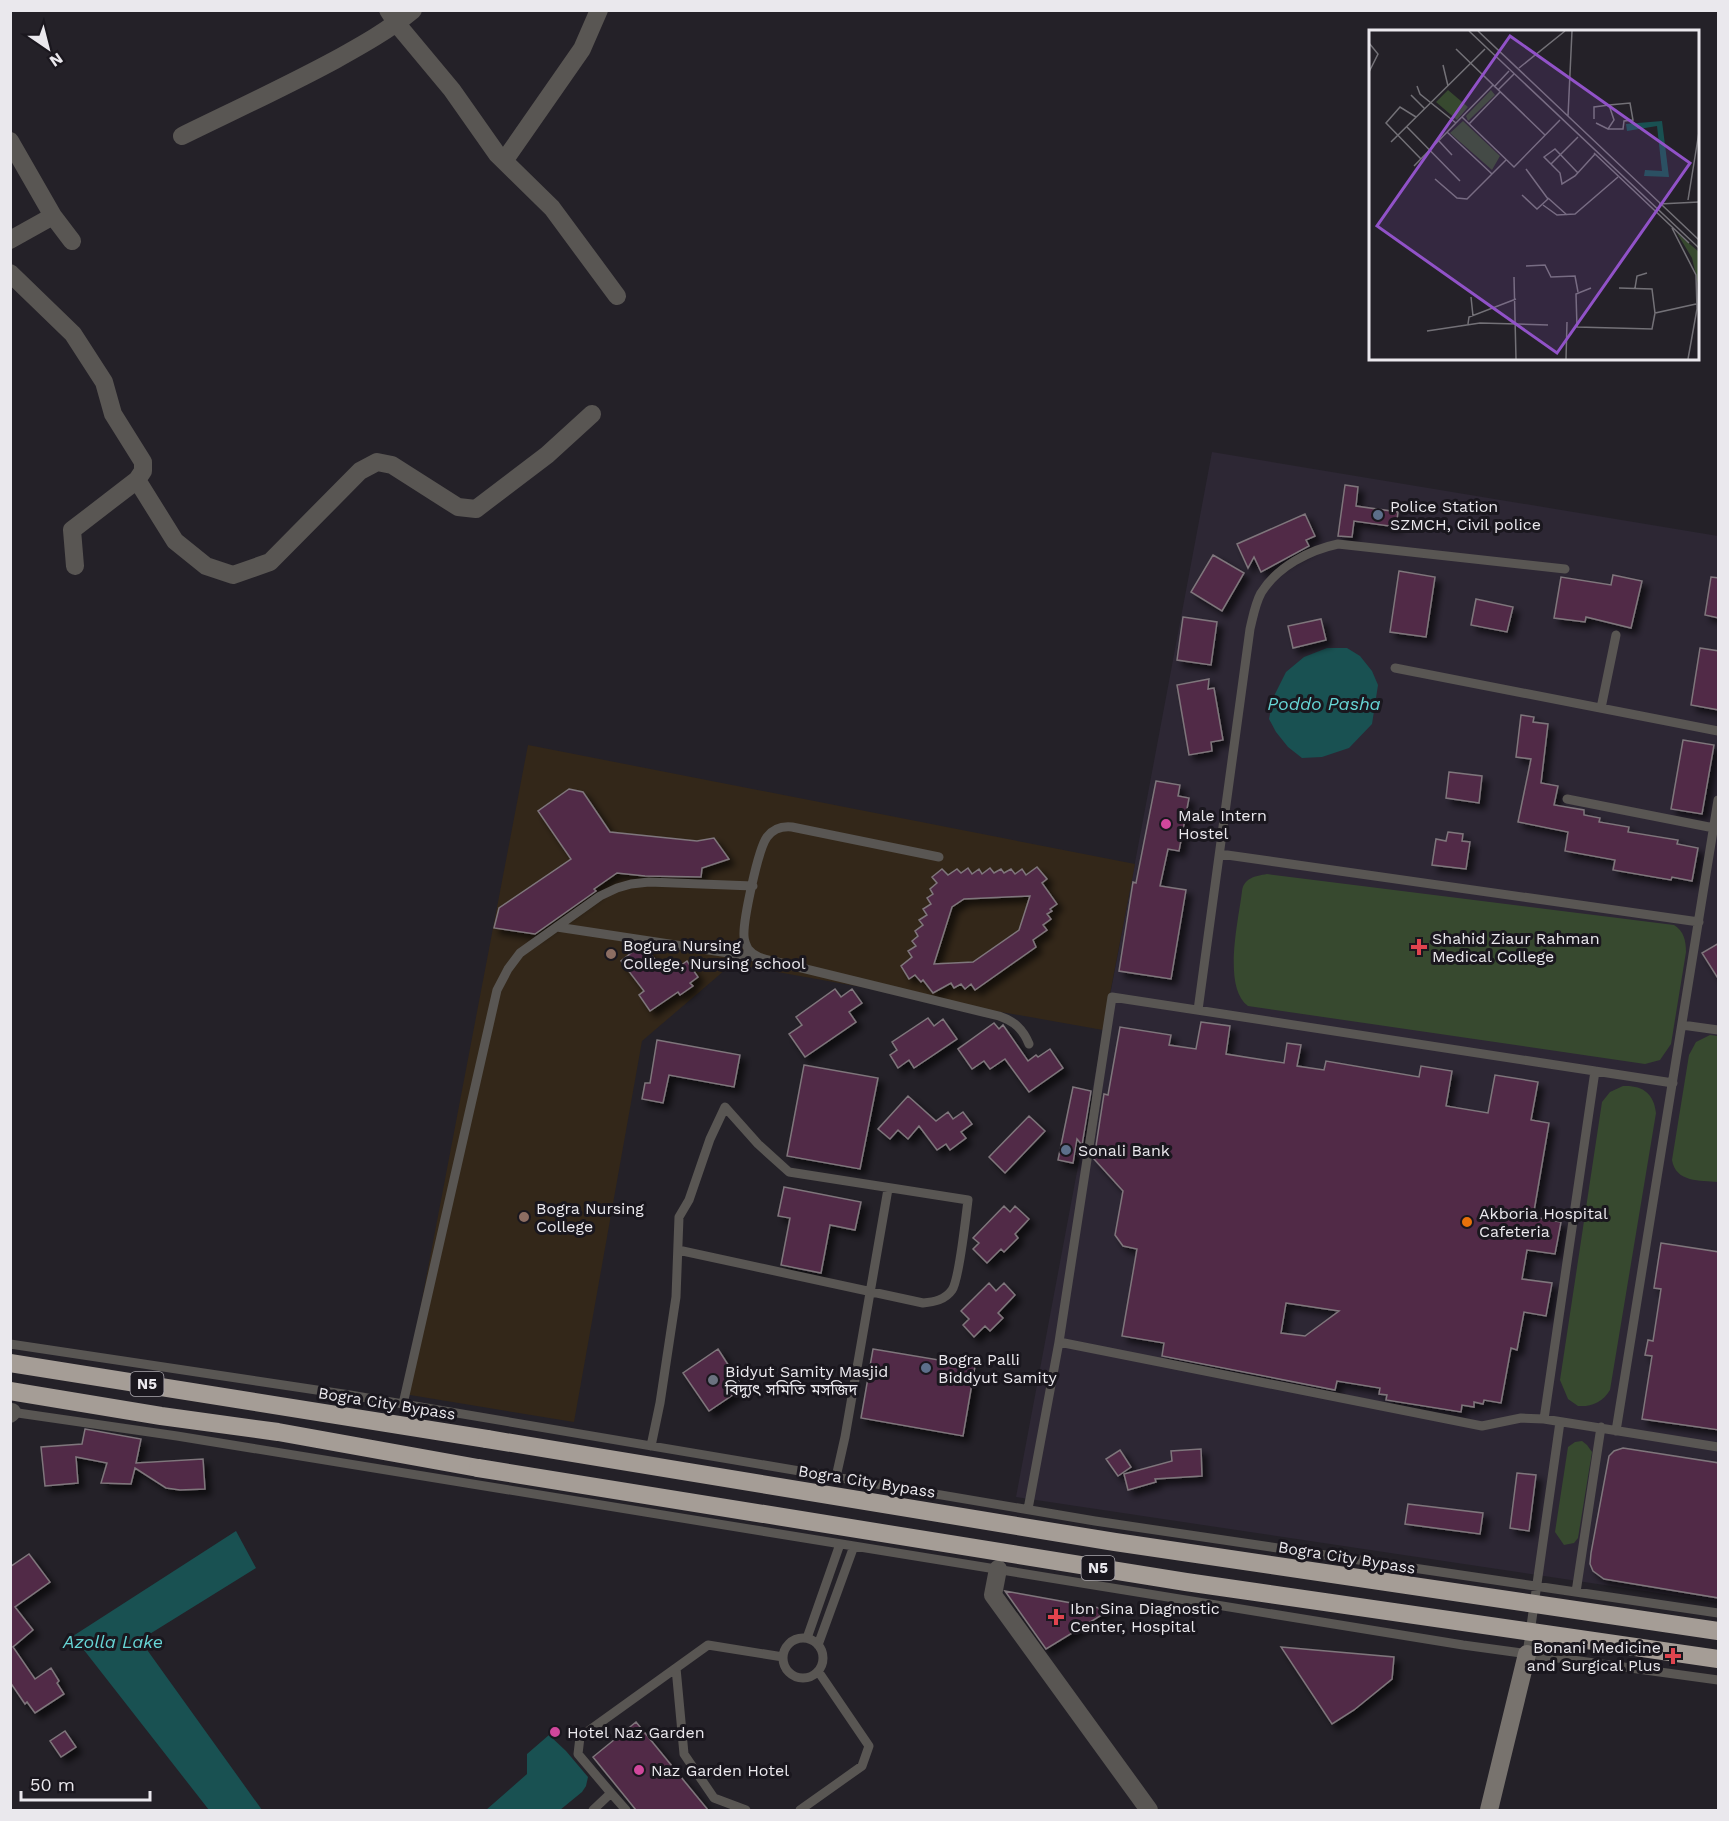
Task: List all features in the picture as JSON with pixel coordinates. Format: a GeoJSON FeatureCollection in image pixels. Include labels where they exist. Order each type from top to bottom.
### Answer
{"type":"FeatureCollection","features":[{"type":"Feature","properties":{"kind":"highway","name":"Bogra City Bypass"},"geometry":{"type":"LineString","coordinates":[[10,1363],[1138,1545],[1719,1631]]}},
{"type":"Feature","properties":{"kind":"highway","name":"N5"},"geometry":{"type":"LineString","coordinates":[[10,1392],[278,1432],[478,1468],[1186,1582],[1719,1659]]}},
{"type":"Feature","properties":{"kind":"street"},"geometry":{"type":"LineString","coordinates":[[182,136],[300,79],[392,17],[413,10]]}},
{"type":"Feature","properties":{"kind":"street"},"geometry":{"type":"LineString","coordinates":[[504,161],[582,48],[599,10]]}},
{"type":"Feature","properties":{"kind":"street"},"geometry":{"type":"LineString","coordinates":[[392,17],[452,90],[504,161],[552,208],[617,296]]}},
{"type":"Feature","properties":{"kind":"street"},"geometry":{"type":"LineString","coordinates":[[10,141],[53,216],[72,241]]}},
{"type":"Feature","properties":{"kind":"street"},"geometry":{"type":"LineString","coordinates":[[10,240],[53,216]]}},
{"type":"Feature","properties":{"kind":"street"},"geometry":{"type":"LineString","coordinates":[[10,273],[73,334],[104,382],[113,414],[143,462],[143,471],[137,480],[72,530],[75,566]]}},
{"type":"Feature","properties":{"kind":"street"},"geometry":{"type":"LineString","coordinates":[[137,480],[175,541],[206,566],[233,575],[270,562],[360,471],[377,462],[392,465],[458,507],[476,509],[547,455],[591,414]]}},
{"type":"Feature","properties":{"kind":"street"},"geometry":{"type":"LineString","coordinates":[[998,1569],[993,1595],[1149,1810]]}},
{"type":"Feature","properties":{"kind":"street"},"geometry":{"type":"LineString","coordinates":[[1489,1810],[1527,1654]]}},
{"type":"Feature","properties":{"kind":"lane"},"geometry":{"type":"LineString","coordinates":[[1198,1010],[1250,629],[1255,606],[1261,594],[1280,572],[1314,551],[1338,544],[1565,569]]}},
{"type":"Feature","properties":{"kind":"lane"},"geometry":{"type":"LineString","coordinates":[[1601,708],[1616,635]]}},
{"type":"Feature","properties":{"kind":"lane"},"geometry":{"type":"LineString","coordinates":[[1395,668],[1719,731]]}},
{"type":"Feature","properties":{"kind":"lane"},"geometry":{"type":"LineString","coordinates":[[1567,799],[1714,828]]}},
{"type":"Feature","properties":{"kind":"lane"},"geometry":{"type":"LineString","coordinates":[[1616,1431],[1719,800]]}},
{"type":"Feature","properties":{"kind":"lane"},"geometry":{"type":"LineString","coordinates":[[760,958],[750,952],[744,938],[763,844],[770,833],[792,826],[939,857]]}},
{"type":"Feature","properties":{"kind":"lane"},"geometry":{"type":"LineString","coordinates":[[1220,854],[1699,922]]}},
{"type":"Feature","properties":{"kind":"lane"},"geometry":{"type":"LineString","coordinates":[[403,1404],[497,989],[516,958],[605,894],[631,884],[649,882],[753,886]]}},
{"type":"Feature","properties":{"kind":"lane"},"geometry":{"type":"LineString","coordinates":[[557,927],[760,958],[999,1016],[1016,1024],[1024,1033],[1029,1044]]}},
{"type":"Feature","properties":{"kind":"lane"},"geometry":{"type":"LineString","coordinates":[[1028,1509],[1059,1342],[1112,998],[1673,1083]]}},
{"type":"Feature","properties":{"kind":"lane"},"geometry":{"type":"LineString","coordinates":[[1682,1025],[1719,1030]]}},
{"type":"Feature","properties":{"kind":"lane"},"geometry":{"type":"LineString","coordinates":[[1544,1419],[1595,1071]]}},
{"type":"Feature","properties":{"kind":"lane"},"geometry":{"type":"LineString","coordinates":[[651,1446],[676,1297],[679,1217],[689,1200],[710,1138],[725,1107],[758,1144],[789,1172],[968,1200],[955,1287],[943,1299],[933,1302],[923,1303],[678,1250]]}},
{"type":"Feature","properties":{"kind":"lane"},"geometry":{"type":"LineString","coordinates":[[836,1477],[846,1437],[888,1189]]}},
{"type":"Feature","properties":{"kind":"lane"},"geometry":{"type":"LineString","coordinates":[[1059,1342],[1482,1426],[1521,1418],[1544,1419],[1719,1447]]}},
{"type":"Feature","properties":{"kind":"lane"},"geometry":{"type":"LineString","coordinates":[[10,1344],[403,1404],[1028,1509],[1719,1613]]}},
{"type":"Feature","properties":{"kind":"lane"},"geometry":{"type":"LineString","coordinates":[[11,1413],[177,1436],[1451,1643],[1719,1680]]}},
{"type":"Feature","properties":{"kind":"lane"},"geometry":{"type":"LineString","coordinates":[[1527,1654],[1560,1422]]}},
{"type":"Feature","properties":{"kind":"lane"},"geometry":{"type":"LineString","coordinates":[[1576,1592],[1601,1427]]}},
{"type":"Feature","properties":{"kind":"lane"},"geometry":{"type":"LineString","coordinates":[[807,1638],[840,1544]]}},
{"type":"Feature","properties":{"kind":"lane"},"geometry":{"type":"LineString","coordinates":[[818,1645],[854,1546]]}},
{"type":"Feature","properties":{"kind":"lane"},"geometry":{"type":"LineString","coordinates":[[807,1638],[818,1645],[823,1655],[821,1666],[818,1671],[808,1677],[796,1676],[786,1669],[783,1657],[785,1650],[794,1640],[807,1638]]}},
{"type":"Feature","properties":{"kind":"lane"},"geometry":{"type":"LineString","coordinates":[[626,1810],[578,1754],[580,1737],[708,1646],[783,1657]]}},
{"type":"Feature","properties":{"kind":"lane"},"geometry":{"type":"LineString","coordinates":[[676,1668],[684,1754],[714,1798],[746,1810]]}},
{"type":"Feature","properties":{"kind":"lane"},"geometry":{"type":"LineString","coordinates":[[800,1810],[862,1766],[868,1746],[818,1671]]}},
{"type":"Feature","properties":{"kind":"lane"},"geometry":{"type":"LineString","coordinates":[[593,1810],[611,1793]]}},
{"type":"Feature","properties":{"kind":"shaded area","name":"Shahid Ziaur Rahman Medical College"},"geometry":{"type":"Polygon","coordinates":[[[1212,452],[1718,536],[1718,1602],[1016,1497],[1212,452]]]}},
{"type":"Feature","properties":{"kind":"shaded area","name":"Bogra Nursing College"},"geometry":{"type":"Polygon","coordinates":[[[528,745],[1135,864],[1103,1030],[732,964],[642,1041],[574,1422],[404,1394],[528,745]]]}},
{"type":"Feature","properties":{"kind":"shaded area"},"geometry":{"type":"Polygon","coordinates":[[[1267,874],[1674,925],[1684,937],[1686,952],[1671,1044],[1660,1060],[1645,1064],[1248,1006],[1240,997],[1234,969],[1238,918],[1245,883],[1254,877],[1267,874]]]}},
{"type":"Feature","properties":{"kind":"shaded area"},"geometry":{"type":"Polygon","coordinates":[[[1710,1035],[1718,1036],[1718,1182],[1684,1177],[1678,1173],[1672,1160],[1689,1055],[1696,1042],[1710,1035]]]}},
{"type":"Feature","properties":{"kind":"shaded area"},"geometry":{"type":"Polygon","coordinates":[[[1623,1086],[1636,1087],[1650,1095],[1656,1113],[1610,1390],[1596,1403],[1578,1406],[1568,1399],[1560,1380],[1602,1102],[1610,1092],[1623,1086]]]}},
{"type":"Feature","properties":{"kind":"shaded area"},"geometry":{"type":"Polygon","coordinates":[[[1582,1441],[1592,1452],[1578,1538],[1574,1543],[1564,1545],[1555,1532],[1568,1447],[1575,1442],[1582,1441]]]}},
{"type":"Feature","properties":{"kind":"water","name":"Poddo Pasha"},"geometry":{"type":"Polygon","coordinates":[[[1327,648],[1347,648],[1360,656],[1372,671],[1378,685],[1372,724],[1349,748],[1322,757],[1302,758],[1288,747],[1269,719],[1273,698],[1286,672],[1304,657],[1327,648]]]}},
{"type":"Feature","properties":{"kind":"water","name":"Azolla Lake"},"geometry":{"type":"Polygon","coordinates":[[[236,1531],[256,1568],[140,1640],[262,1810],[209,1810],[73,1636],[236,1531]]]}},
{"type":"Feature","properties":{"kind":"water"},"geometry":{"type":"Polygon","coordinates":[[[549,1735],[588,1777],[582,1792],[560,1810],[486,1810],[527,1774],[527,1754],[549,1735]]]}},
{"type":"Feature","properties":{"kind":"building"},"geometry":{"type":"Polygon","coordinates":[[[1345,485],[1358,487],[1356,506],[1398,512],[1396,527],[1354,521],[1352,537],[1338,536],[1345,485]]]}},
{"type":"Feature","properties":{"kind":"building"},"geometry":{"type":"Polygon","coordinates":[[[1305,514],[1315,536],[1306,540],[1309,546],[1261,572],[1254,557],[1248,568],[1237,544],[1305,514]]]}},
{"type":"Feature","properties":{"kind":"building"},"geometry":{"type":"Polygon","coordinates":[[[1213,555],[1244,573],[1222,611],[1191,592],[1213,555]]]}},
{"type":"Feature","properties":{"kind":"building"},"geometry":{"type":"Polygon","coordinates":[[[1399,571],[1435,577],[1426,637],[1390,632],[1399,571]]]}},
{"type":"Feature","properties":{"kind":"building"},"geometry":{"type":"Polygon","coordinates":[[[1613,575],[1642,581],[1631,628],[1586,617],[1585,622],[1554,618],[1561,577],[1611,585],[1613,575]]]}},
{"type":"Feature","properties":{"kind":"building"},"geometry":{"type":"Polygon","coordinates":[[[1711,577],[1719,578],[1719,618],[1705,615],[1711,577]]]}},
{"type":"Feature","properties":{"kind":"building"},"geometry":{"type":"Polygon","coordinates":[[[1476,599],[1513,607],[1507,632],[1471,625],[1476,599]]]}},
{"type":"Feature","properties":{"kind":"building"},"geometry":{"type":"Polygon","coordinates":[[[1183,617],[1217,622],[1211,665],[1177,660],[1183,617]]]}},
{"type":"Feature","properties":{"kind":"building"},"geometry":{"type":"Polygon","coordinates":[[[1321,619],[1326,640],[1293,648],[1288,626],[1321,619]]]}},
{"type":"Feature","properties":{"kind":"building"},"geometry":{"type":"Polygon","coordinates":[[[1700,648],[1719,651],[1719,710],[1691,705],[1700,648]]]}},
{"type":"Feature","properties":{"kind":"building"},"geometry":{"type":"Polygon","coordinates":[[[1209,679],[1208,689],[1214,688],[1223,740],[1211,742],[1212,751],[1189,755],[1177,685],[1209,679]]]}},
{"type":"Feature","properties":{"kind":"building"},"geometry":{"type":"Polygon","coordinates":[[[1521,715],[1534,717],[1533,722],[1548,724],[1541,783],[1558,786],[1554,805],[1584,810],[1584,815],[1600,818],[1599,822],[1629,827],[1628,832],[1678,840],[1677,844],[1698,848],[1692,881],[1672,877],[1671,880],[1613,870],[1615,860],[1565,851],[1568,832],[1518,822],[1531,759],[1516,757],[1521,715]]]}},
{"type":"Feature","properties":{"kind":"building"},"geometry":{"type":"Polygon","coordinates":[[[1683,740],[1714,745],[1702,814],[1671,809],[1683,740]]]}},
{"type":"Feature","properties":{"kind":"building"},"geometry":{"type":"Polygon","coordinates":[[[1449,772],[1482,776],[1479,803],[1446,798],[1449,772]]]}},
{"type":"Feature","properties":{"kind":"building"},"geometry":{"type":"Polygon","coordinates":[[[1156,781],[1180,785],[1178,796],[1189,798],[1179,851],[1168,849],[1160,886],[1186,890],[1171,979],[1119,971],[1133,882],[1136,883],[1156,781]]]}},
{"type":"Feature","properties":{"kind":"building"},"geometry":{"type":"Polygon","coordinates":[[[569,789],[583,792],[610,832],[697,841],[714,838],[729,859],[702,868],[701,877],[617,873],[594,889],[596,891],[535,934],[494,928],[499,908],[571,859],[538,811],[569,789]]]}},
{"type":"Feature","properties":{"kind":"building"},"geometry":{"type":"Polygon","coordinates":[[[1448,832],[1463,834],[1462,841],[1470,842],[1466,869],[1432,865],[1436,839],[1446,841],[1448,832]]]}},
{"type":"Feature","properties":{"kind":"building"},"geometry":{"type":"Polygon","coordinates":[[[1037,867],[1047,879],[1042,883],[1057,904],[1047,914],[1051,919],[1043,925],[1047,930],[1033,940],[1036,947],[975,990],[971,984],[965,989],[961,984],[954,988],[951,983],[933,993],[923,980],[921,982],[915,975],[909,979],[901,966],[912,957],[908,951],[916,946],[912,941],[918,936],[915,931],[923,925],[919,920],[927,915],[923,909],[931,904],[927,898],[933,894],[930,889],[937,883],[932,877],[942,869],[948,875],[957,869],[961,873],[968,868],[972,874],[979,869],[982,874],[990,868],[994,873],[1001,869],[1004,873],[1011,869],[1015,874],[1022,869],[1026,875],[1037,867]],[[1030,896],[964,899],[952,907],[934,964],[973,962],[1019,930],[1030,896]]]}},
{"type":"Feature","properties":{"kind":"building"},"geometry":{"type":"Polygon","coordinates":[[[1719,943],[1719,980],[1702,953],[1719,943]]]}},
{"type":"Feature","properties":{"kind":"building"},"geometry":{"type":"Polygon","coordinates":[[[640,946],[645,947],[661,967],[668,962],[674,970],[687,961],[698,977],[690,983],[693,986],[680,995],[678,992],[650,1011],[639,995],[644,991],[621,961],[640,946]]]}},
{"type":"Feature","properties":{"kind":"building"},"geometry":{"type":"Polygon","coordinates":[[[835,989],[841,997],[852,989],[862,1003],[849,1012],[856,1022],[805,1057],[789,1034],[802,1025],[796,1017],[835,989]]]}},
{"type":"Feature","properties":{"kind":"building"},"geometry":{"type":"Polygon","coordinates":[[[928,1018],[934,1026],[943,1019],[957,1039],[914,1068],[909,1060],[898,1068],[890,1055],[897,1050],[892,1042],[928,1018]]]}},
{"type":"Feature","properties":{"kind":"building"},"geometry":{"type":"Polygon","coordinates":[[[1201,1022],[1230,1026],[1226,1054],[1284,1063],[1287,1043],[1301,1045],[1297,1066],[1324,1070],[1326,1061],[1419,1077],[1421,1066],[1452,1071],[1446,1106],[1488,1113],[1495,1075],[1538,1082],[1531,1120],[1549,1123],[1533,1217],[1561,1222],[1555,1254],[1527,1250],[1522,1279],[1552,1283],[1546,1316],[1524,1312],[1517,1350],[1511,1348],[1501,1403],[1484,1400],[1483,1404],[1474,1402],[1474,1407],[1462,1405],[1461,1412],[1386,1400],[1387,1395],[1379,1394],[1380,1388],[1337,1381],[1335,1390],[1162,1356],[1164,1343],[1122,1336],[1137,1249],[1123,1246],[1115,1235],[1123,1191],[1094,1159],[1104,1094],[1108,1095],[1120,1027],[1171,1035],[1169,1045],[1196,1049],[1201,1022]],[[1286,1303],[1281,1333],[1305,1336],[1339,1311],[1286,1303]]]}},
{"type":"Feature","properties":{"kind":"building"},"geometry":{"type":"Polygon","coordinates":[[[994,1023],[999,1029],[1003,1025],[1028,1061],[1050,1049],[1063,1068],[1029,1092],[1005,1059],[990,1069],[984,1061],[972,1069],[958,1049],[994,1023]]]}},
{"type":"Feature","properties":{"kind":"building"},"geometry":{"type":"Polygon","coordinates":[[[657,1040],[740,1055],[734,1087],[669,1075],[663,1103],[642,1099],[645,1083],[650,1083],[657,1040]]]}},
{"type":"Feature","properties":{"kind":"building"},"geometry":{"type":"Polygon","coordinates":[[[804,1065],[878,1078],[860,1169],[787,1156],[804,1065]]]}},
{"type":"Feature","properties":{"kind":"building"},"geometry":{"type":"Polygon","coordinates":[[[1073,1087],[1091,1091],[1082,1145],[1077,1139],[1073,1163],[1058,1160],[1073,1087]]]}},
{"type":"Feature","properties":{"kind":"building"},"geometry":{"type":"Polygon","coordinates":[[[908,1096],[936,1121],[948,1112],[953,1119],[963,1112],[972,1124],[961,1132],[966,1138],[950,1150],[946,1144],[937,1150],[919,1126],[908,1139],[898,1130],[890,1139],[878,1129],[908,1096]]]}},
{"type":"Feature","properties":{"kind":"building"},"geometry":{"type":"Polygon","coordinates":[[[1029,1116],[1045,1131],[1005,1173],[989,1157],[1029,1116]]]}},
{"type":"Feature","properties":{"kind":"building"},"geometry":{"type":"Polygon","coordinates":[[[784,1187],[861,1202],[855,1230],[830,1225],[821,1273],[781,1265],[790,1218],[778,1216],[784,1187]]]}},
{"type":"Feature","properties":{"kind":"building"},"geometry":{"type":"Polygon","coordinates":[[[1004,1206],[1010,1212],[1015,1206],[1029,1219],[1015,1234],[1018,1238],[1004,1252],[1001,1249],[987,1263],[973,1249],[979,1243],[973,1238],[1004,1206]]]}},
{"type":"Feature","properties":{"kind":"building"},"geometry":{"type":"Polygon","coordinates":[[[1661,1243],[1719,1252],[1719,1430],[1642,1419],[1652,1356],[1645,1355],[1648,1340],[1653,1341],[1661,1289],[1654,1288],[1661,1243]]]}},
{"type":"Feature","properties":{"kind":"building"},"geometry":{"type":"Polygon","coordinates":[[[989,1283],[996,1291],[1004,1283],[1015,1295],[998,1313],[1003,1318],[990,1331],[985,1326],[974,1337],[963,1325],[969,1319],[961,1311],[989,1283]]]}},
{"type":"Feature","properties":{"kind":"building","name":"Bidyut Samity Masjid বিদ্যুৎ সমিতি মসজিদ"},"geometry":{"type":"Polygon","coordinates":[[[718,1349],[743,1388],[709,1411],[683,1373],[718,1349]]]}},
{"type":"Feature","properties":{"kind":"building"},"geometry":{"type":"Polygon","coordinates":[[[873,1349],[975,1366],[963,1436],[861,1418],[873,1349]]]}},
{"type":"Feature","properties":{"kind":"building"},"geometry":{"type":"Polygon","coordinates":[[[85,1429],[141,1439],[136,1463],[203,1459],[205,1489],[166,1488],[135,1468],[131,1484],[101,1483],[107,1463],[76,1457],[78,1483],[45,1486],[41,1447],[82,1444],[85,1429]]]}},
{"type":"Feature","properties":{"kind":"building"},"geometry":{"type":"Polygon","coordinates":[[[1623,1448],[1719,1463],[1719,1598],[1604,1579],[1593,1571],[1590,1564],[1591,1553],[1609,1456],[1614,1451],[1623,1448]]]}},
{"type":"Feature","properties":{"kind":"building"},"geometry":{"type":"Polygon","coordinates":[[[1201,1449],[1202,1476],[1155,1479],[1156,1482],[1128,1490],[1124,1474],[1172,1461],[1171,1451],[1201,1449]]]}},
{"type":"Feature","properties":{"kind":"building"},"geometry":{"type":"Polygon","coordinates":[[[1120,1450],[1131,1467],[1118,1476],[1106,1459],[1120,1450]]]}},
{"type":"Feature","properties":{"kind":"building"},"geometry":{"type":"Polygon","coordinates":[[[1517,1473],[1536,1475],[1529,1531],[1510,1528],[1517,1473]]]}},
{"type":"Feature","properties":{"kind":"building"},"geometry":{"type":"Polygon","coordinates":[[[1408,1504],[1483,1513],[1480,1534],[1405,1524],[1408,1504]]]}},
{"type":"Feature","properties":{"kind":"building"},"geometry":{"type":"Polygon","coordinates":[[[29,1554],[50,1582],[15,1607],[33,1630],[13,1647],[35,1679],[51,1668],[64,1694],[35,1713],[27,1702],[25,1704],[10,1682],[10,1567],[29,1554]]]}},
{"type":"Feature","properties":{"kind":"building"},"geometry":{"type":"Polygon","coordinates":[[[1005,1591],[1110,1610],[1046,1649],[1005,1591]]]}},
{"type":"Feature","properties":{"kind":"building"},"geometry":{"type":"Polygon","coordinates":[[[1281,1647],[1394,1657],[1392,1679],[1354,1710],[1332,1724],[1281,1647]]]}},
{"type":"Feature","properties":{"kind":"building","name":"Naz Garden Hotel"},"geometry":{"type":"Polygon","coordinates":[[[636,1722],[708,1810],[636,1810],[593,1757],[636,1722]]]}},
{"type":"Feature","properties":{"kind":"building"},"geometry":{"type":"Polygon","coordinates":[[[65,1731],[76,1747],[61,1757],[50,1741],[65,1731]]]}},
{"type":"Feature","properties":{"kind":"place","name":"Police Station SZMCH, Civil police"},"geometry":{"type":"Point","coordinates":[1378,515]}},
{"type":"Feature","properties":{"kind":"place","name":"Male Intern Hostel"},"geometry":{"type":"Point","coordinates":[1166,824]}},
{"type":"Feature","properties":{"kind":"place","name":"Shahid Ziaur Rahman Medical College"},"geometry":{"type":"Point","coordinates":[1419,947]}},
{"type":"Feature","properties":{"kind":"place","name":"Bogura Nursing College, Nursing school"},"geometry":{"type":"Point","coordinates":[611,954]}},
{"type":"Feature","properties":{"kind":"place","name":"Sonali Bank"},"geometry":{"type":"Point","coordinates":[1066,1150]}},
{"type":"Feature","properties":{"kind":"place","name":"Bogra Nursing College"},"geometry":{"type":"Point","coordinates":[524,1217]}},
{"type":"Feature","properties":{"kind":"place","name":"Akboria Hospital Cafeteria"},"geometry":{"type":"Point","coordinates":[1467,1222]}},
{"type":"Feature","properties":{"kind":"place","name":"Bogra Palli Biddyut Samity"},"geometry":{"type":"Point","coordinates":[926,1368]}},
{"type":"Feature","properties":{"kind":"place","name":"Bidyut Samity Masjid বিদ্যুৎ সমিতি মসজিদ"},"geometry":{"type":"Point","coordinates":[713,1380]}},
{"type":"Feature","properties":{"kind":"place","name":"Ibn Sina Diagnostic Center, Hospital"},"geometry":{"type":"Point","coordinates":[1056,1617]}},
{"type":"Feature","properties":{"kind":"place","name":"Bonani Medicine and Surgical Plus"},"geometry":{"type":"Point","coordinates":[1673,1656]}},
{"type":"Feature","properties":{"kind":"place","name":"Hotel Naz Garden"},"geometry":{"type":"Point","coordinates":[555,1732]}},
{"type":"Feature","properties":{"kind":"place","name":"Naz Garden Hotel"},"geometry":{"type":"Point","coordinates":[639,1770]}}]}
